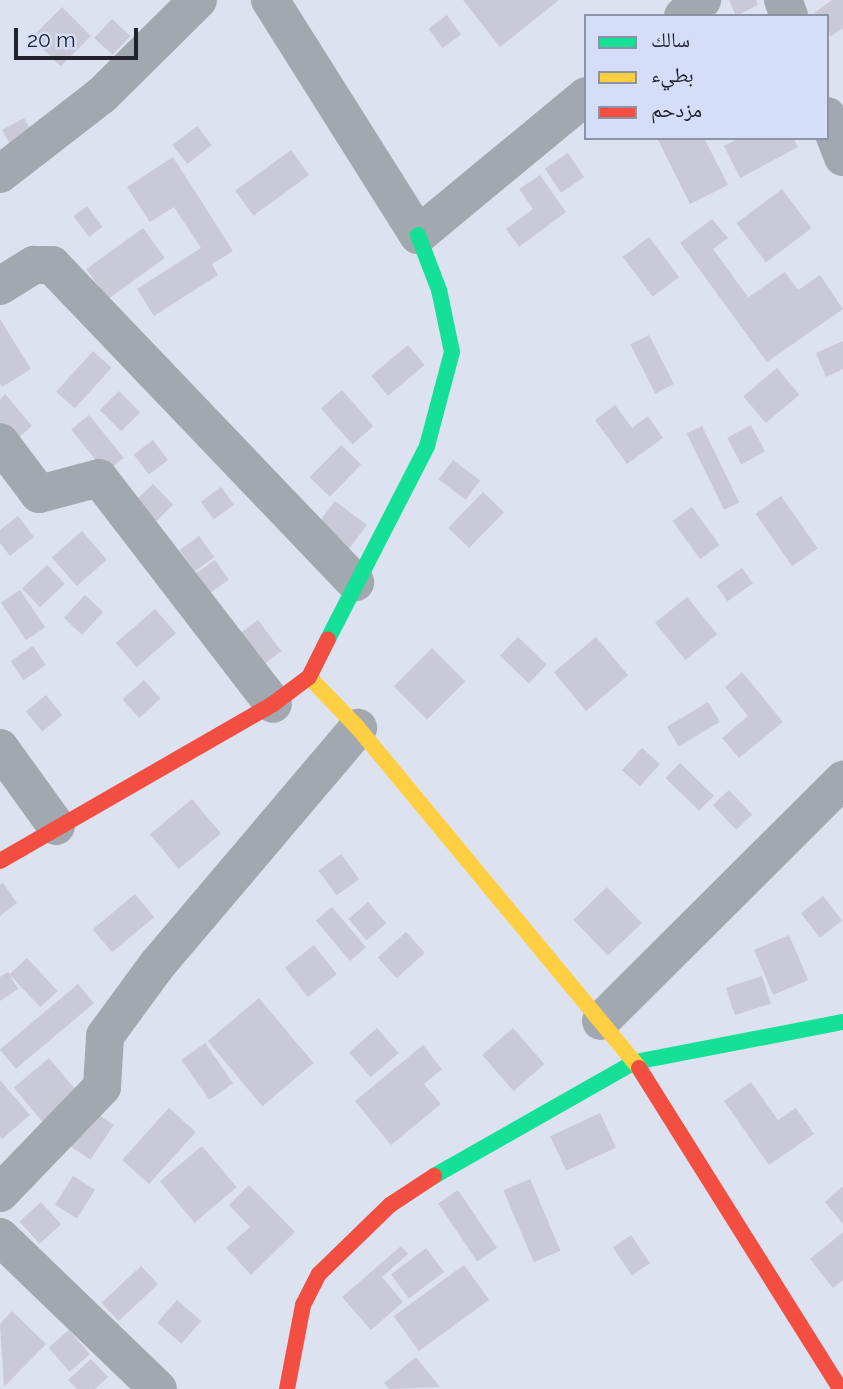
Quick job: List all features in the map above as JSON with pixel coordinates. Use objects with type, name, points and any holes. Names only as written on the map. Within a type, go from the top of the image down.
[{"type":"street","points":[[0,174],[102,95],[198,0]]},
{"type":"street","points":[[0,861],[56,826],[273,704],[309,677],[355,582],[428,446],[452,352],[439,290],[418,235],[270,0]]},
{"type":"street","points":[[685,14],[702,0]]},
{"type":"street","points":[[418,235],[584,98]]},
{"type":"street","points":[[829,121],[843,158]]},
{"type":"street","points":[[0,286],[34,265],[52,265],[355,582]]},
{"type":"street","points":[[0,442],[39,494],[48,495],[90,476],[99,478],[273,704]]},
{"type":"street","points":[[309,677],[358,728],[635,1062],[840,1389]]},
{"type":"street","points":[[0,1193],[102,1087],[105,1036],[157,965],[358,728]]},
{"type":"street","points":[[0,748],[56,826]]},
{"type":"street","points":[[601,1021],[843,780]]},
{"type":"street","points":[[286,1389],[303,1305],[319,1274],[354,1235],[490,1140],[635,1062],[843,1022]]},
{"type":"street","points":[[0,1237],[158,1389]]},
{"type":"building","points":[[463,0],[559,0],[500,47]]},
{"type":"building","points":[[729,0],[756,0],[758,5],[735,14]]},
{"type":"building","points":[[832,0],[843,0],[843,28],[830,37],[829,14],[814,13]]},
{"type":"building","points":[[62,7],[91,36],[61,66],[32,37]]},
{"type":"building","points":[[447,15],[461,34],[442,48],[428,29]]},
{"type":"building","points":[[112,19],[130,36],[113,55],[94,38]]},
{"type":"building","points":[[24,118],[37,141],[15,153],[2,130]]},
{"type":"building","points":[[197,126],[212,145],[187,164],[173,145]]},
{"type":"building","points":[[658,140],[705,140],[728,185],[690,204]]},
{"type":"building","points":[[735,140],[794,140],[798,147],[740,178],[724,146]]},
{"type":"building","points":[[291,150],[309,175],[253,216],[235,191]]},
{"type":"building","points":[[568,153],[584,177],[561,193],[545,169]]},
{"type":"building","points":[[173,157],[233,251],[212,264],[218,275],[154,316],[137,289],[201,248],[174,207],[150,222],[127,187]]},
{"type":"building","points":[[540,175],[566,212],[519,247],[506,229],[533,209],[519,189]]},
{"type":"building","points":[[782,189],[811,228],[766,262],[736,223]]},
{"type":"building","points":[[87,206],[103,227],[89,237],[73,216]]},
{"type":"building","points":[[712,219],[728,238],[713,249],[748,297],[740,303],[785,272],[798,290],[820,275],[843,309],[767,362],[680,243]]},
{"type":"building","points":[[143,228],[165,258],[108,299],[86,269]]},
{"type":"building","points":[[649,237],[679,277],[653,297],[623,257]]},
{"type":"building","points":[[0,319],[31,369],[2,387],[0,383]]},
{"type":"building","points":[[649,335],[674,384],[655,394],[630,345]]},
{"type":"building","points":[[843,341],[843,369],[826,377],[816,353]]},
{"type":"building","points":[[408,345],[425,365],[388,396],[371,376]]},
{"type":"building","points":[[93,351],[112,368],[75,409],[56,392]]},
{"type":"building","points":[[777,368],[799,395],[766,423],[743,396]]},
{"type":"building","points":[[342,390],[373,426],[352,445],[321,408]]},
{"type":"building","points":[[119,391],[140,412],[121,431],[100,410]]},
{"type":"building","points":[[5,394],[32,426],[10,445],[0,433],[0,399]]},
{"type":"building","points":[[615,405],[632,428],[648,416],[663,438],[627,464],[595,420]]},
{"type":"building","points":[[89,415],[124,458],[106,472],[71,429]]},
{"type":"building","points":[[751,425],[765,451],[741,464],[727,438]]},
{"type":"building","points":[[702,426],[739,502],[724,510],[687,433]]},
{"type":"building","points":[[153,440],[168,460],[149,474],[134,454]]},
{"type":"building","points":[[341,445],[361,464],[330,497],[310,477]]},
{"type":"building","points":[[453,460],[480,480],[466,500],[439,479]]},
{"type":"building","points":[[153,484],[173,505],[155,522],[135,501]]},
{"type":"building","points":[[221,487],[234,505],[214,519],[201,502]]},
{"type":"building","points":[[483,492],[504,512],[469,548],[448,528]]},
{"type":"building","points":[[781,496],[818,548],[792,566],[756,514]]},
{"type":"building","points":[[335,501],[367,525],[341,559],[309,535]]},
{"type":"building","points":[[692,507],[720,545],[700,559],[673,521]]},
{"type":"building","points":[[18,516],[34,537],[10,556],[0,543],[0,530]]},
{"type":"building","points":[[82,531],[107,560],[77,586],[52,557]]},
{"type":"building","points":[[199,536],[214,557],[195,571],[180,550]]},
{"type":"building","points":[[215,560],[229,580],[199,600],[186,581]]},
{"type":"building","points":[[47,565],[65,584],[40,607],[22,588]]},
{"type":"building","points":[[742,568],[753,584],[728,601],[717,586]]},
{"type":"building","points":[[20,590],[45,627],[26,640],[1,603]]},
{"type":"building","points":[[85,595],[103,612],[82,635],[64,618]]},
{"type":"building","points":[[687,597],[717,634],[685,660],[655,623]]},
{"type":"building","points":[[155,609],[176,633],[137,667],[116,643]]},
{"type":"building","points":[[258,620],[281,651],[259,668],[236,637]]},
{"type":"building","points":[[518,637],[547,665],[529,683],[500,656]]},
{"type":"building","points":[[596,637],[628,675],[586,711],[554,672]]},
{"type":"building","points":[[33,646],[46,665],[23,680],[11,661]]},
{"type":"building","points":[[432,648],[465,681],[427,719],[394,686]]},
{"type":"building","points":[[742,672],[783,722],[739,758],[722,738],[748,716],[725,687]]},
{"type":"building","points":[[144,680],[161,699],[139,718],[122,699]]},
{"type":"building","points":[[46,695],[62,715],[42,732],[26,711]]},
{"type":"building","points":[[708,702],[720,722],[679,746],[667,727]]},
{"type":"building","points":[[642,748],[660,764],[640,786],[622,770]]},
{"type":"building","points":[[680,763],[714,796],[699,811],[665,778]]},
{"type":"building","points":[[729,790],[752,815],[736,830],[713,805]]},
{"type":"building","points":[[192,799],[221,833],[179,869],[150,834]]},
{"type":"building","points":[[341,854],[359,879],[337,896],[318,870]]},
{"type":"building","points":[[3,883],[17,903],[0,916],[0,885]]},
{"type":"building","points":[[607,887],[642,923],[608,956],[573,920]]},
{"type":"building","points":[[135,894],[154,917],[112,952],[93,929]]},
{"type":"building","points":[[823,896],[842,920],[820,938],[801,913]]},
{"type":"building","points":[[368,902],[386,923],[367,940],[348,919]]},
{"type":"building","points":[[332,907],[366,948],[350,961],[316,920]]},
{"type":"building","points":[[406,932],[425,953],[396,978],[378,957]]},
{"type":"building","points":[[789,935],[808,980],[773,995],[754,950]]},
{"type":"building","points":[[314,945],[337,974],[308,997],[285,968]]},
{"type":"building","points":[[27,958],[58,991],[40,1007],[9,974]]},
{"type":"building","points":[[8,972],[18,989],[0,1001],[0,977]]},
{"type":"building","points":[[762,976],[771,1004],[735,1015],[726,988]]},
{"type":"building","points":[[78,984],[94,1003],[16,1069],[0,1049]]},
{"type":"building","points":[[259,998],[314,1063],[262,1106],[208,1041]]},
{"type":"building","points":[[377,1028],[399,1053],[371,1077],[349,1052]]},
{"type":"building","points":[[513,1028],[544,1064],[514,1091],[482,1055]]},
{"type":"building","points":[[205,1043],[233,1083],[209,1100],[181,1060]]},
{"type":"building","points":[[423,1045],[442,1069],[424,1084],[441,1104],[391,1145],[355,1101]]},
{"type":"building","points":[[49,1058],[78,1092],[43,1122],[14,1088]]},
{"type":"building","points":[[0,1080],[30,1115],[2,1139],[0,1136]]},
{"type":"building","points":[[751,1082],[778,1120],[796,1108],[814,1134],[769,1165],[724,1101]]},
{"type":"building","points":[[169,1108],[196,1132],[149,1184],[122,1160]]},
{"type":"building","points":[[93,1111],[114,1125],[90,1160],[70,1146]]},
{"type":"building","points":[[600,1113],[616,1147],[566,1171],[550,1136]]},
{"type":"building","points":[[202,1146],[237,1187],[195,1223],[160,1181]]},
{"type":"building","points":[[73,1176],[95,1190],[77,1219],[55,1205]]},
{"type":"building","points":[[530,1179],[560,1251],[534,1262],[503,1190]]},
{"type":"building","points":[[249,1185],[295,1232],[251,1275],[226,1248],[250,1227],[229,1205]]},
{"type":"building","points":[[843,1186],[843,1224],[825,1202]]},
{"type":"building","points":[[458,1190],[497,1248],[477,1261],[438,1203]]},
{"type":"building","points":[[41,1202],[61,1224],[40,1244],[19,1221]]},
{"type":"building","points":[[843,1232],[843,1280],[833,1288],[810,1259]]},
{"type":"building","points":[[631,1235],[650,1263],[632,1275],[613,1247]]},
{"type":"building","points":[[401,1246],[408,1254],[382,1277],[403,1302],[371,1330],[342,1297]]},
{"type":"building","points":[[426,1248],[444,1272],[409,1298],[391,1274]]},
{"type":"building","points":[[464,1265],[489,1300],[419,1351],[394,1316]]},
{"type":"building","points":[[141,1266],[158,1284],[119,1321],[102,1303]]},
{"type":"building","points":[[177,1300],[201,1321],[181,1344],[157,1323]]},
{"type":"building","points":[[12,1311],[46,1344],[4,1387],[0,1324]]},
{"type":"building","points":[[69,1330],[90,1354],[70,1372],[49,1348]]},
{"type":"building","points":[[416,1357],[440,1387],[389,1389],[384,1383]]},
{"type":"building","points":[[91,1359],[108,1377],[95,1389],[77,1389],[68,1380]]},
{"type":"traffic: fast","points":[[328,639],[427,446],[452,352],[439,290],[418,235]]},
{"type":"traffic: fast","points":[[434,1176],[635,1062],[843,1022]]},
{"type":"traffic: slow","points":[[309,677],[358,728],[639,1068]]},
{"type":"traffic: jam","points":[[0,861],[273,704],[309,677],[328,639]]},
{"type":"traffic: jam","points":[[639,1068],[840,1389]]},
{"type":"traffic: jam","points":[[287,1389],[303,1305],[319,1274],[390,1205],[434,1176]]}]
